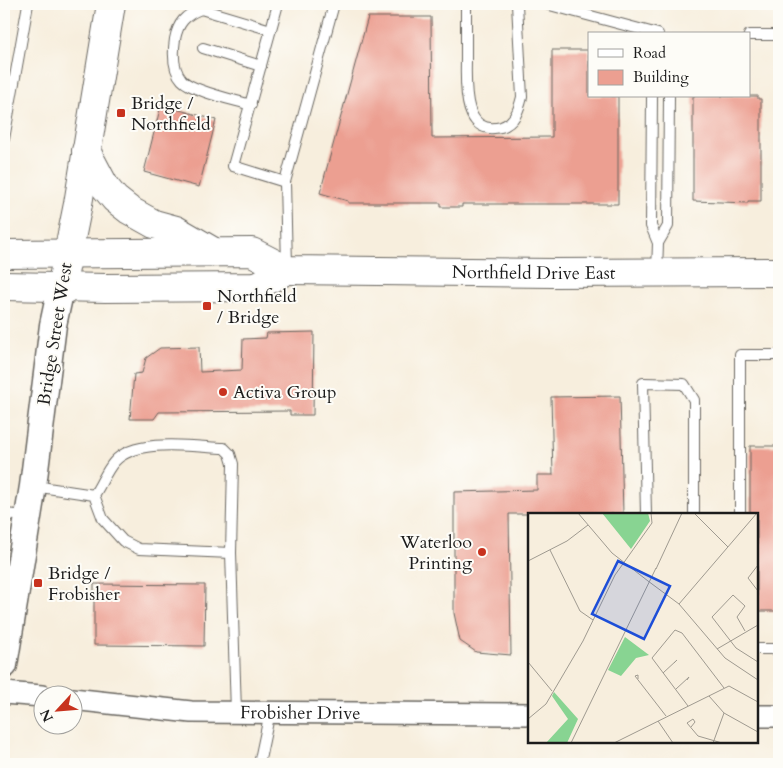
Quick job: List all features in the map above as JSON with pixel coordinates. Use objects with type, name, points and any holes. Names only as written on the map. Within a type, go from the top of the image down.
[{"type":"main road","name":"Bridge Street West","points":[[61,288],[78,204],[111,4]]},
{"type":"main road","points":[[86,151],[105,187],[115,200],[154,224],[176,230],[214,252]]},
{"type":"main road","name":"Northfield Drive East","points":[[4,254],[252,252],[287,270],[779,272]]},
{"type":"main road","name":"Northfield Drive East","points":[[4,286],[61,288],[255,287],[287,270]]},
{"type":"street","name":"Bridge Street West","points":[[4,665],[16,515],[33,486],[53,325],[61,288]]},
{"type":"street","points":[[4,692],[32,695]]},
{"type":"street","name":"Frobisher Drive","points":[[82,700],[191,712],[528,714]]},
{"type":"street","points":[[758,716],[779,716]]},
{"type":"lane","points":[[4,139],[28,4]]},
{"type":"lane","points":[[278,4],[233,166],[285,182]]},
{"type":"lane","points":[[287,270],[285,182],[334,4]]},
{"type":"lane","points":[[466,4],[466,99],[472,116],[479,124],[495,127],[501,127],[512,122],[522,97],[517,4]]},
{"type":"lane","points":[[546,4],[651,32]]},
{"type":"lane","points":[[251,105],[190,86],[181,79],[174,64],[173,49],[176,32],[181,20],[191,13],[201,10],[271,30]]},
{"type":"lane","points":[[750,35],[779,35]]},
{"type":"lane","points":[[203,48],[261,66]]},
{"type":"lane","points":[[652,98],[651,226],[658,243],[657,273]]},
{"type":"lane","points":[[658,243],[668,226],[668,98]]},
{"type":"lane","points":[[740,513],[740,355],[779,355]]},
{"type":"lane","points":[[646,513],[643,384],[684,384],[694,400],[694,513]]},
{"type":"lane","points":[[94,495],[115,461],[132,449],[169,445],[224,448],[230,454],[233,464],[231,553],[236,712]]},
{"type":"lane","points":[[33,486],[94,495]]},
{"type":"lane","points":[[94,495],[103,519],[123,541],[139,549],[231,553]]},
{"type":"lane","points":[[758,649],[779,649]]},
{"type":"lane","points":[[259,764],[270,712]]},
{"type":"building","points":[[368,17],[431,17],[432,138],[552,137],[552,50],[588,50],[588,98],[618,98],[618,204],[462,204],[462,207],[441,207],[441,203],[348,203],[348,201],[320,193]]},
{"type":"building","points":[[750,96],[758,96],[758,99],[761,99],[761,201],[748,201],[748,203],[693,201],[693,98],[750,98]]},
{"type":"building","points":[[161,105],[216,120],[199,187],[144,172]]},
{"type":"building","name":"Activa Group","points":[[314,332],[313,415],[290,415],[290,411],[159,412],[154,419],[130,419],[134,374],[142,373],[146,358],[160,348],[199,347],[200,372],[242,370],[243,339],[266,338],[267,333]]},
{"type":"building","points":[[620,396],[623,513],[509,514],[511,655],[476,652],[460,641],[454,613],[454,492],[537,490],[537,475],[553,475],[551,397]]},
{"type":"building","points":[[750,446],[779,446],[779,611],[758,611],[758,513],[750,513]]},
{"type":"building","points":[[94,584],[205,585],[204,646],[94,645]]},
{"type":"place","name":"Bridge / Northfield","points":[[121,113]]},
{"type":"place","name":"Northfield / Bridge","points":[[207,306]]},
{"type":"place","name":"Activa Group","points":[[223,392]]},
{"type":"place","name":"Waterloo Printing","points":[[482,552]]},
{"type":"place","name":"Bridge / Frobisher","points":[[38,583]]}]
